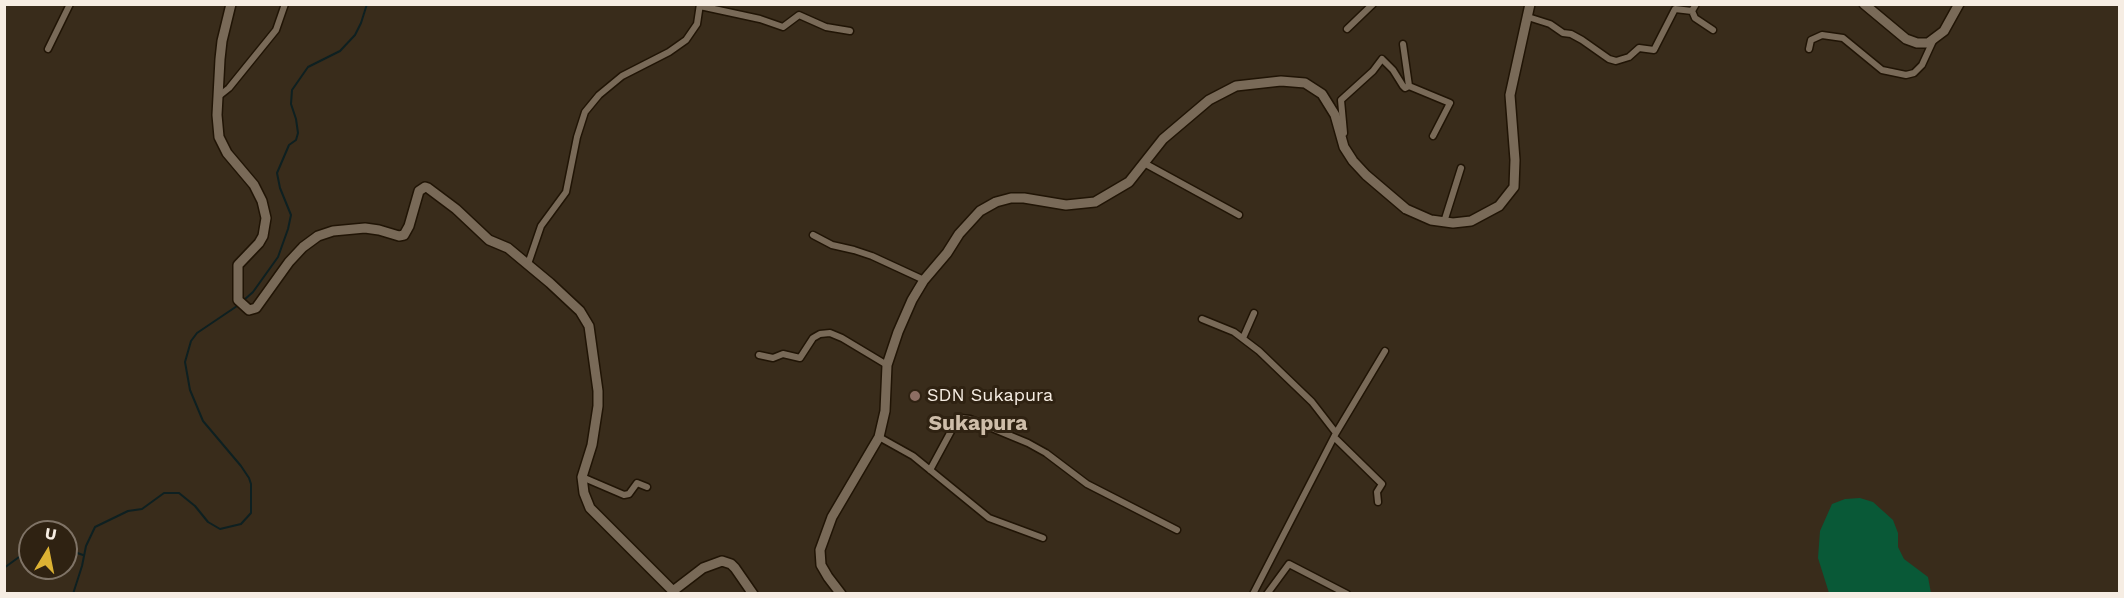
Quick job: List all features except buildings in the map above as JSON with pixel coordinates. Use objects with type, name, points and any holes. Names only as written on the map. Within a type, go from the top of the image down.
[{"type":"main road","points":[[231,4],[222,41],[218,128],[222,145],[254,185],[262,201],[266,218],[263,236],[259,243],[237,265],[238,300],[249,310],[258,306],[290,262],[303,247],[318,236],[333,231],[365,228],[399,236],[404,235],[409,226],[419,191],[424,187],[428,188],[456,209],[489,240],[508,248],[528,264],[580,311],[589,326],[598,391],[592,445],[582,477],[584,493],[590,508],[672,592],[703,568],[722,561],[735,568],[753,594]]},
{"type":"main road","points":[[841,594],[821,565],[820,550],[832,517],[879,436],[885,411],[887,365],[906,313],[924,280],[947,253],[959,234],[987,206],[1011,198],[1066,205],[1095,202],[1129,182],[1163,139],[1196,110],[1219,94],[1236,86],[1254,83],[1292,82],[1305,83],[1315,88],[1328,100],[1348,153],[1357,166],[1393,199],[1421,216],[1443,222],[1471,221],[1485,215],[1505,201],[1514,187],[1515,160],[1510,95],[1530,4]]},
{"type":"main road","points":[[1864,4],[1910,41],[1928,43],[1934,41],[1944,31],[1959,4]]},
{"type":"street","points":[[48,49],[70,4]]},
{"type":"street","points":[[219,96],[229,88],[276,30],[285,4]]},
{"type":"street","points":[[1347,29],[1373,4]]},
{"type":"street","points":[[1692,11],[1696,4]]},
{"type":"street","points":[[528,264],[541,226],[566,192],[577,137],[585,112],[604,90],[622,76],[669,52],[686,40],[697,24],[700,5],[760,19],[783,27],[799,15],[823,26],[850,31]]},
{"type":"street","points":[[1528,17],[1550,24],[1563,33],[1571,34],[1609,59],[1616,61],[1629,57],[1639,48],[1654,50],[1675,9],[1692,11]]},
{"type":"street","points":[[1692,11],[1695,18],[1713,30]]},
{"type":"street","points":[[1809,49],[1811,40],[1822,35],[1843,38],[1882,70],[1906,75],[1914,73],[1922,64],[1934,41]]},
{"type":"street","points":[[1404,44],[1409,86]]},
{"type":"street","points":[[1342,140],[1344,134],[1341,100],[1382,59],[1405,88],[1409,86],[1450,103],[1433,136]]},
{"type":"street","points":[[1144,163],[1239,215]]},
{"type":"street","points":[[1443,222],[1461,168]]},
{"type":"street","points":[[813,235],[832,245],[872,256],[924,280]]},
{"type":"street","points":[[1243,338],[1254,313]]},
{"type":"street","points":[[1202,319],[1243,338],[1312,402],[1335,435],[1382,484],[1377,492],[1378,502]]},
{"type":"street","points":[[759,355],[773,358],[783,354],[800,358],[813,338],[820,334],[830,333],[887,365]]},
{"type":"street","points":[[1253,594],[1335,435],[1385,351]]},
{"type":"street","points":[[930,470],[956,423],[960,418],[970,419],[1028,443],[1046,453],[1087,484],[1177,530]]},
{"type":"street","points":[[879,436],[913,456],[989,518],[1043,538]]},
{"type":"street","points":[[582,477],[624,495],[629,494],[638,483],[646,487]]},
{"type":"street","points":[[1267,594],[1289,564],[1347,594]]},
{"type":"green space","points":[[1860,498],[1873,502],[1893,520],[1898,533],[1898,547],[1904,559],[1928,577],[1931,593],[1829,593],[1818,558],[1820,531],[1832,504],[1845,499]]},
{"type":"waterway","points":[[244,300],[253,292],[278,257],[288,229],[291,215],[280,188],[277,173],[289,145],[296,140],[298,133],[291,104],[292,90],[308,67],[340,51],[355,35],[367,4]]},
{"type":"waterway","points":[[73,594],[86,546],[95,527],[128,511],[142,509],[164,493],[179,493],[195,506],[208,522],[220,529],[241,524],[251,513],[249,478],[203,421],[190,390],[185,362],[191,341],[197,333],[240,304]]},
{"type":"waterway","points":[[78,553],[83,555]]},
{"type":"waterway","points":[[4,568],[18,558]]},
{"type":"place","name":"SDN Sukapura","points":[[915,396]]},
{"type":"district","name":"Sukapura","points":[[978,424]]}]
